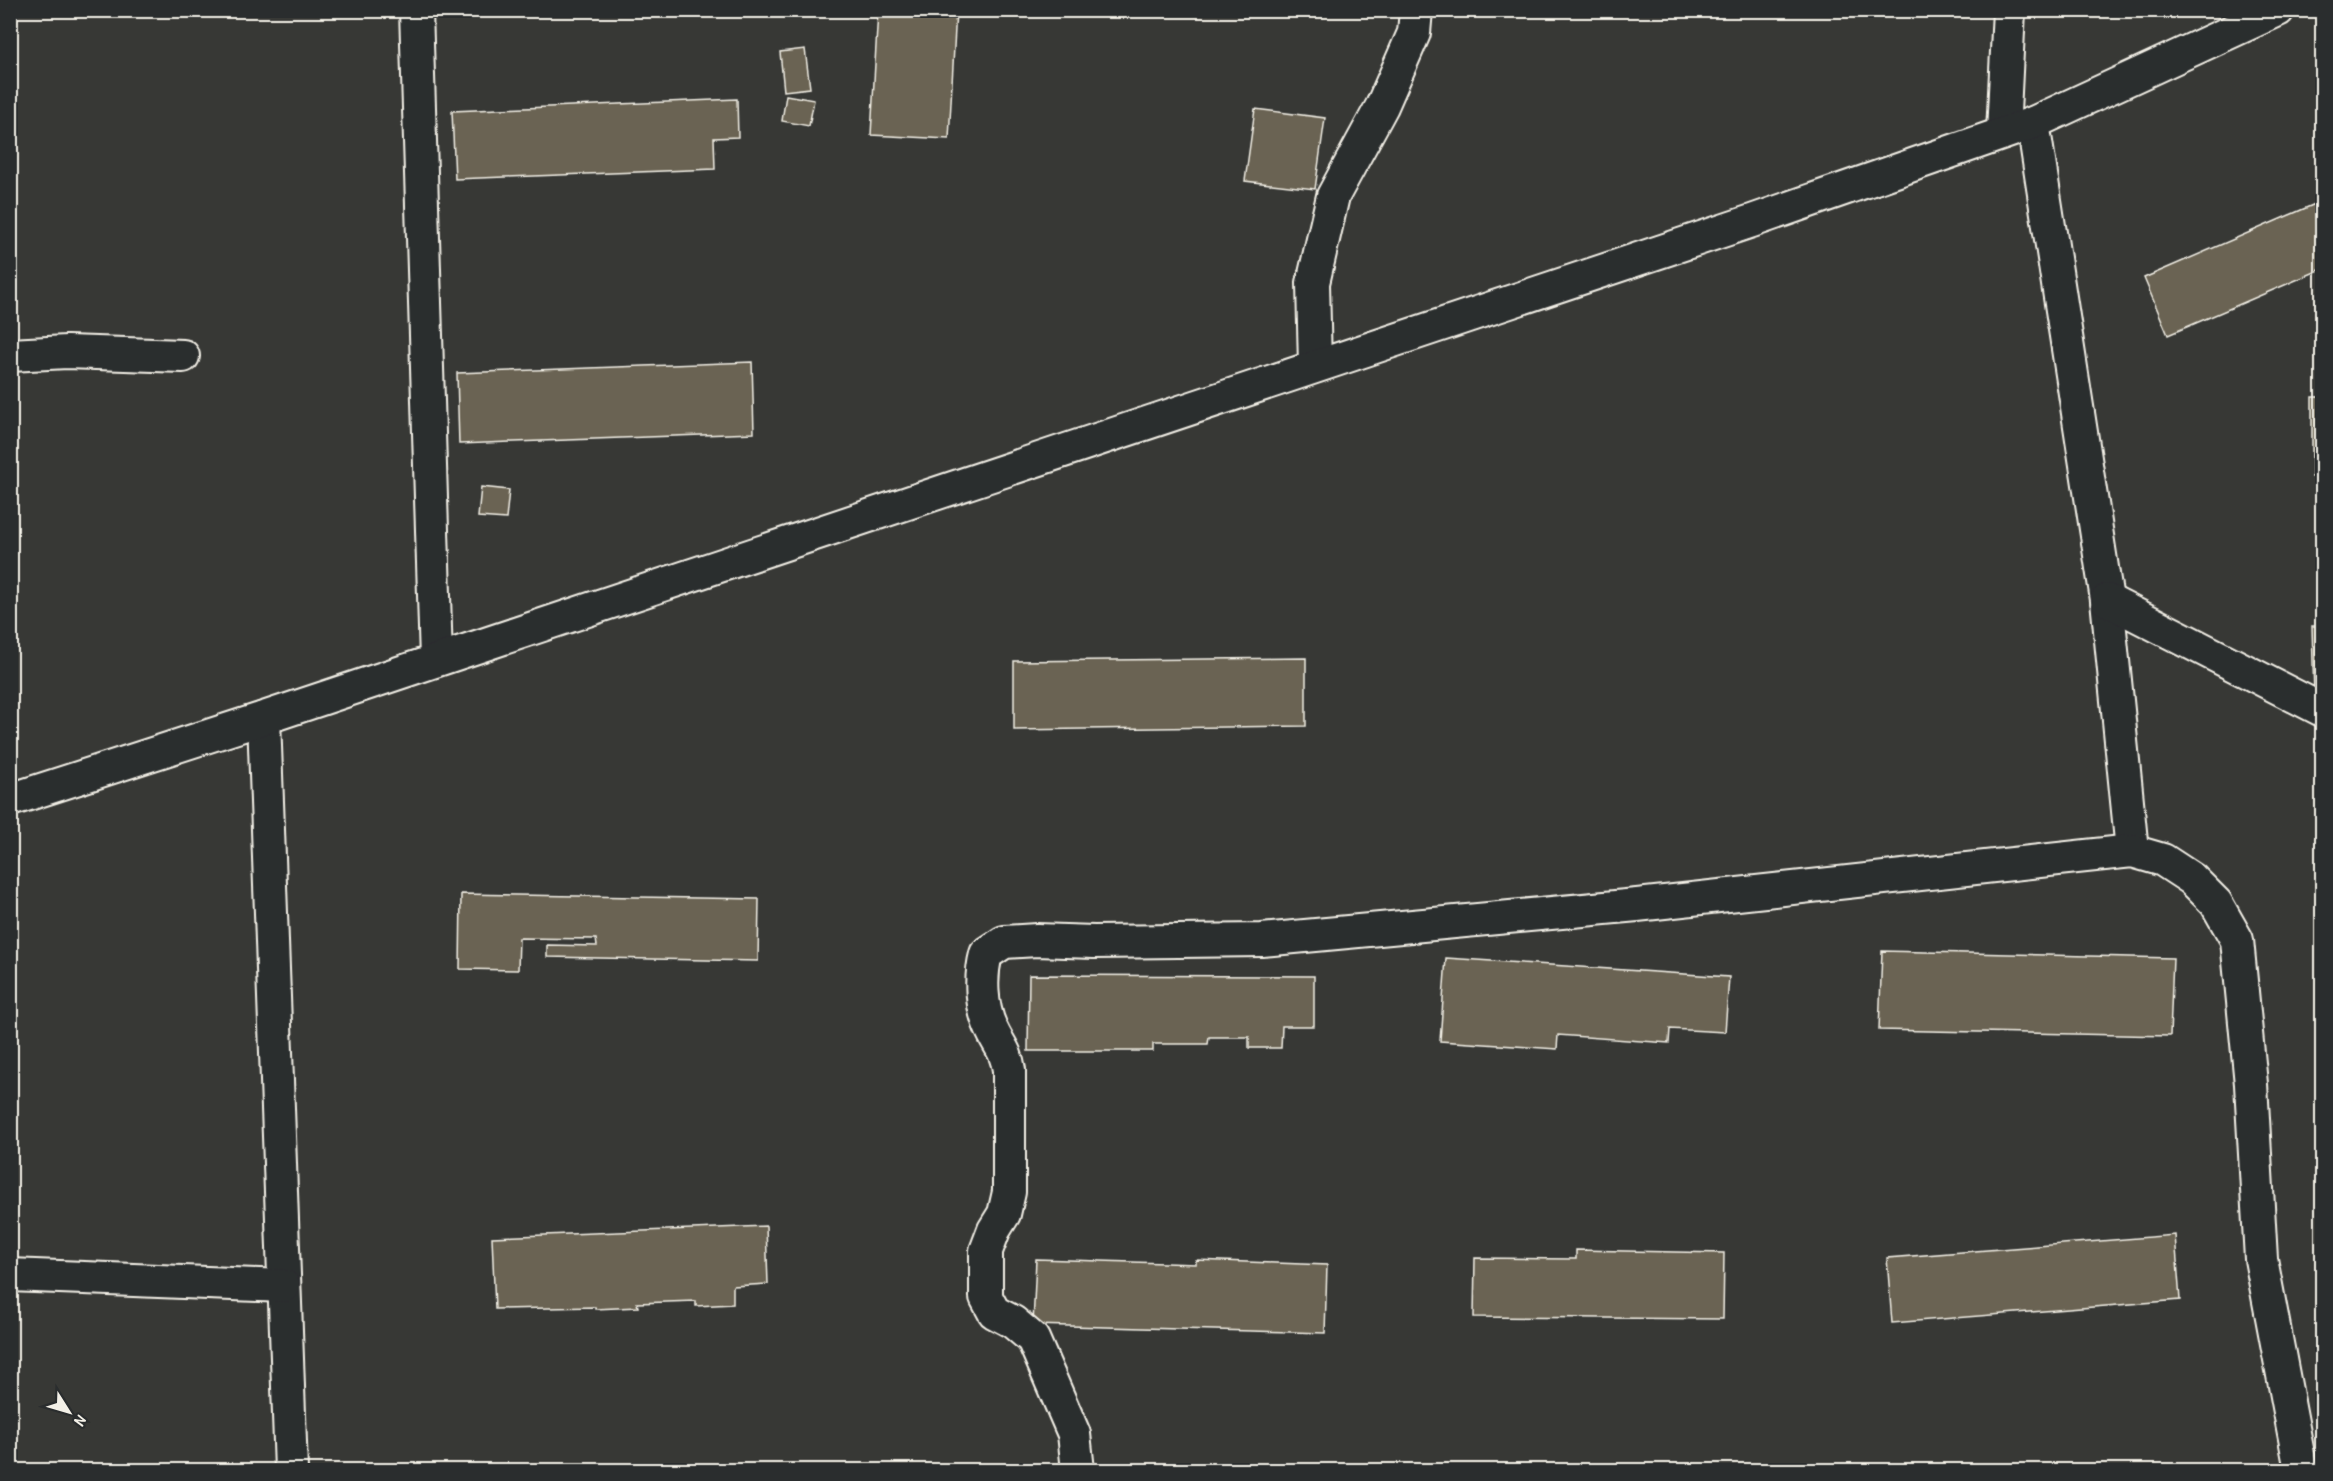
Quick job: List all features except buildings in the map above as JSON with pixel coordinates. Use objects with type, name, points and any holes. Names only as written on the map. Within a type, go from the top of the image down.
[{"type":"street","points":[[416,10],[436,660]]},
{"type":"street","points":[[1315,366],[1313,283],[1333,196],[1386,96],[1414,33],[1416,10]]},
{"type":"street","points":[[2003,133],[2008,10]]},
{"type":"street","points":[[10,800],[264,718],[1752,221],[2033,123],[2278,10]]},
{"type":"street","points":[[2033,123],[2106,600],[2132,851]]},
{"type":"street","points":[[10,354],[67,352],[183,356]]},
{"type":"street","points":[[2106,600],[2322,710]]},
{"type":"street","points":[[264,718],[291,1470]]},
{"type":"street","points":[[1077,1470],[1074,1434],[1033,1339],[1013,1322],[994,1312],[986,1297],[986,1251],[994,1230],[1004,1214],[1009,1192],[1009,1071],[1007,1054],[985,1014],[982,970],[986,954],[1004,942],[1262,940],[1637,905],[2132,851],[2163,860],[2192,879],[2216,903],[2237,940],[2251,1084],[2261,1259],[2301,1470]]},
{"type":"street","points":[[10,1275],[284,1286]]}]
